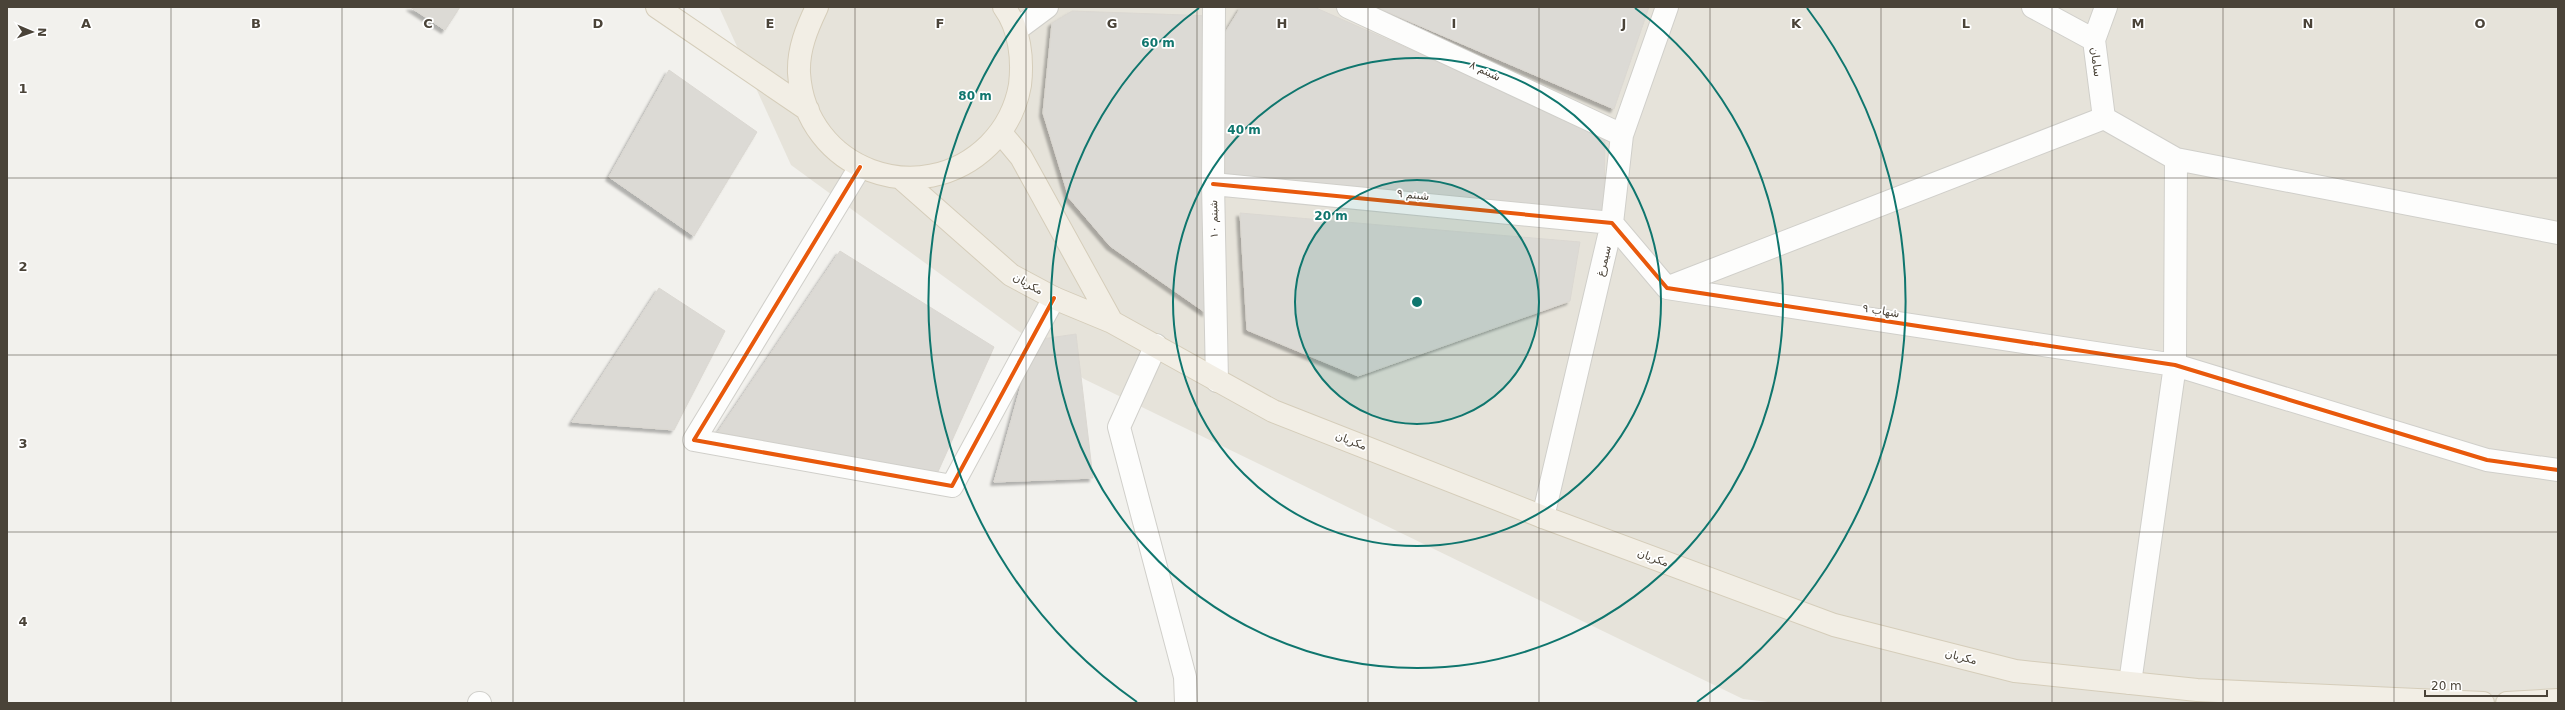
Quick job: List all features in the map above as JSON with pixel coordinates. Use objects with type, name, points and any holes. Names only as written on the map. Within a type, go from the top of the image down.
[{"type":"main road","points":[[656,7],[808,110]]},
{"type":"main road","points":[[817,7],[803,35],[799,73],[808,110],[820,133],[838,152],[860,167],[880,175],[902,179],[940,175],[968,162],[974,159],[1001,133],[1017,100],[1022,65],[1009,14]]},
{"type":"main road","points":[[1001,133],[1021,156],[1112,322]]},
{"type":"main road","name":"مکریان","points":[[902,179],[1011,275],[1054,298],[1112,322],[1273,411],[1543,517],[1834,624],[2015,671],[2197,690],[2483,703]]},
{"type":"main road","points":[[2507,703],[2558,700]]},
{"type":"street","points":[[1009,14],[1047,7]]},
{"type":"street","name":"شبنم ۸","points":[[1348,7],[1622,135]]},
{"type":"street","name":"سیمرغ","points":[[1543,517],[1612,223],[1622,135],[1667,7]]},
{"type":"street","points":[[2033,7],[2094,40]]},
{"type":"street","name":"سامان","points":[[2104,118],[2094,40],[2106,7]]},
{"type":"street","name":"شبنم ۱۰","points":[[1210,8],[1217,381]]},
{"type":"street","points":[[1612,223],[1667,288],[2104,118],[2176,159],[2558,233]]},
{"type":"street","points":[[2130,683],[2175,365],[2176,159]]},
{"type":"street","points":[[860,167],[694,440],[952,486],[1054,298]]},
{"type":"street","name":"شبنم ۹","points":[[1213,184],[1612,223]]},
{"type":"street","name":"شهاب ۹","points":[[1667,288],[2175,365],[2487,460],[2558,470]]},
{"type":"street","points":[[1156,345],[1119,427],[1185,677],[1186,703]]},
{"type":"shaded area","points":[[719,7],[2558,7],[2558,703],[1776,703],[1743,699],[1084,379],[791,165]]},
{"type":"building","points":[[410,7],[460,7],[445,30]]},
{"type":"building","points":[[1241,7],[1314,7],[1605,136],[1604,213],[1225,176],[1225,33]]},
{"type":"building","points":[[1376,7],[1649,7],[1614,109]]},
{"type":"building","points":[[1072,11],[1215,16],[1206,313],[1110,246],[1069,198],[1043,113],[1052,23]]},
{"type":"building","points":[[669,70],[757,132],[694,236],[609,177]]},
{"type":"building","points":[[1240,213],[1580,242],[1570,301],[1358,376],[1247,330]]},
{"type":"building","points":[[840,251],[994,347],[936,476],[718,432]]},
{"type":"building","points":[[659,288],[725,331],[674,430],[572,422]]},
{"type":"building","points":[[1076,334],[1093,478],[994,482],[1022,382],[1021,342]]},
{"type":"cycle path","points":[[860,167],[694,440],[952,486],[1054,298]]},
{"type":"cycle path","points":[[1213,184],[1612,223],[1667,288],[2175,365],[2487,460],[2558,470]]}]
